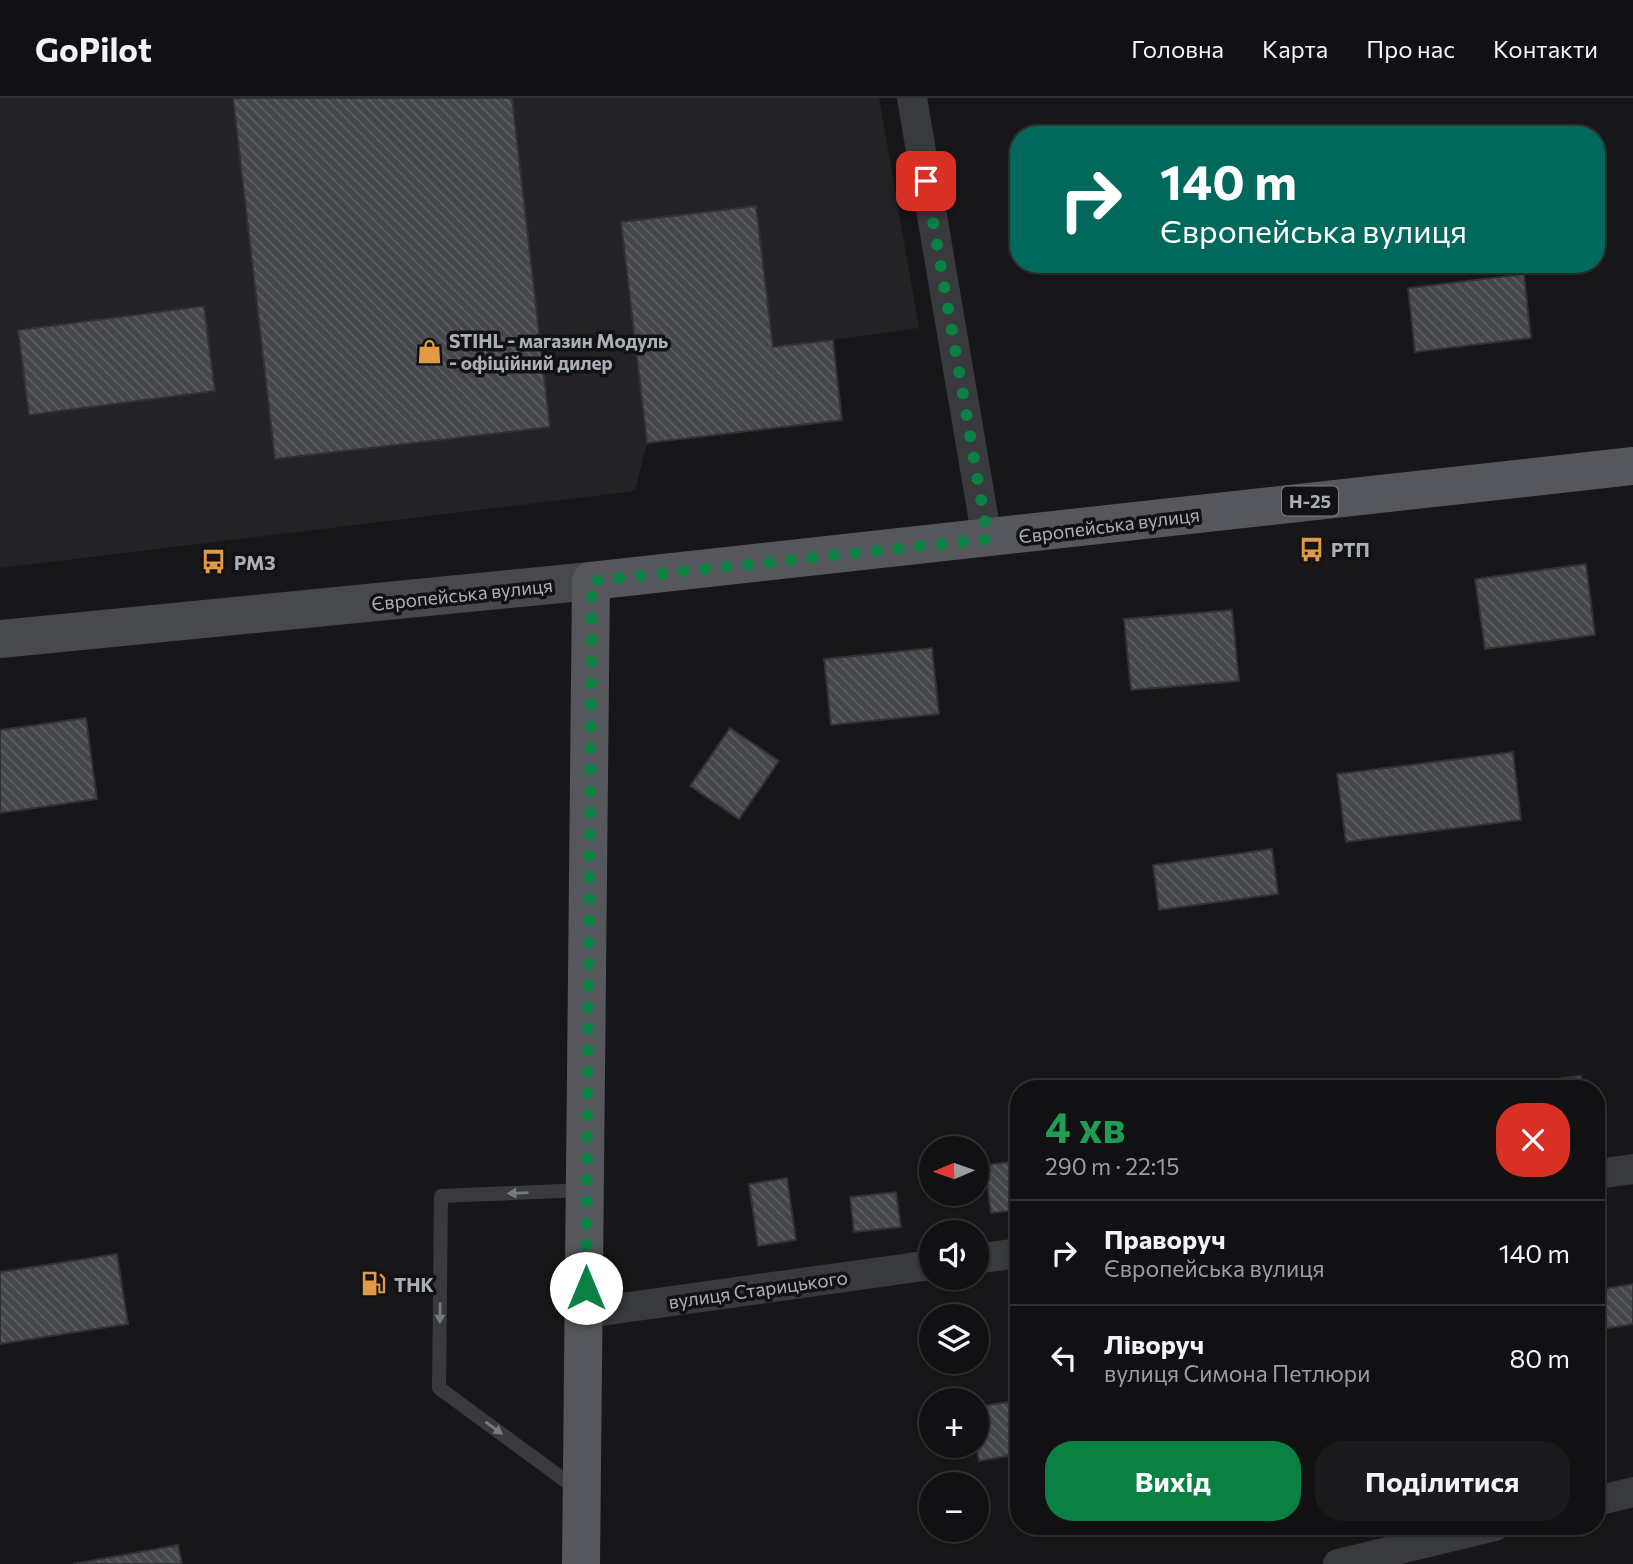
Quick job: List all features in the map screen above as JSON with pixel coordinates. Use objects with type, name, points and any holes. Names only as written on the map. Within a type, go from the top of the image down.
[{"type":"main road","name":"Європейська вулиця","points":[[0,639],[592,581],[1633,467]]},
{"type":"main road","points":[[581,1564],[586,1313],[592,581]]},
{"type":"street","points":[[912,98],[988,539]]},
{"type":"street","points":[[1605,1173],[1633,1169]]},
{"type":"street","points":[[989,1257],[1010,1255]]},
{"type":"street","name":"вулиця Старицького","points":[[586,1313],[919,1267]]},
{"type":"street","points":[[1605,1500],[1633,1492]]},
{"type":"street","points":[[1338,1564],[1458,1535]]},
{"type":"lane","points":[[582,1493],[439,1388],[441,1196],[586,1190]]},
{"type":"shaded area","points":[[0,98],[879,98],[919,328],[833,340],[842,420],[647,443],[635,491],[0,568]]},
{"type":"building","points":[[233,98],[512,98],[550,427],[275,459]]},
{"type":"building","points":[[756,206],[773,347],[833,340],[842,420],[647,443],[621,222]]},
{"type":"building","points":[[1524,274],[1531,338],[1415,352],[1408,288]]},
{"type":"building","points":[[204,306],[215,391],[29,415],[18,330]]},
{"type":"building","points":[[1586,564],[1595,635],[1485,649],[1475,579]]},
{"type":"building","points":[[1232,610],[1239,681],[1131,690],[1124,619]]},
{"type":"building","points":[[932,648],[939,714],[831,725],[824,659]]},
{"type":"building","points":[[86,718],[97,799],[0,813],[0,730]]},
{"type":"building","points":[[730,728],[779,761],[739,819],[690,786]]},
{"type":"building","points":[[1513,752],[1521,820],[1346,842],[1337,774]]},
{"type":"building","points":[[1272,849],[1278,894],[1159,910],[1153,865]]},
{"type":"building","points":[[1581,1076],[1581,1080],[1550,1080]]},
{"type":"building","points":[[1010,1162],[1010,1211],[991,1213],[989,1165]]},
{"type":"building","points":[[787,1178],[796,1240],[758,1246],[749,1184]]},
{"type":"building","points":[[896,1192],[901,1227],[854,1232],[850,1197]]},
{"type":"building","points":[[117,1254],[128,1324],[0,1344],[0,1272]]},
{"type":"building","points":[[1633,1284],[1633,1324],[1605,1329],[1605,1289]]},
{"type":"building","points":[[1010,1402],[1010,1455],[979,1461],[978,1458],[989,1458],[989,1405]]},
{"type":"building","points":[[178,1545],[182,1564],[73,1564]]},
{"type":"place","name":"STIHL - магазин Модуль - офіційний дилер","points":[[429,351]]},
{"type":"place","name":"РТП","points":[[1311,549]]},
{"type":"place","name":"РМЗ","points":[[214,562]]},
{"type":"place","name":"ТНК","points":[[374,1284]]},
{"type":"route","points":[[586,1288],[592,581],[988,539],[926,181]]}]
